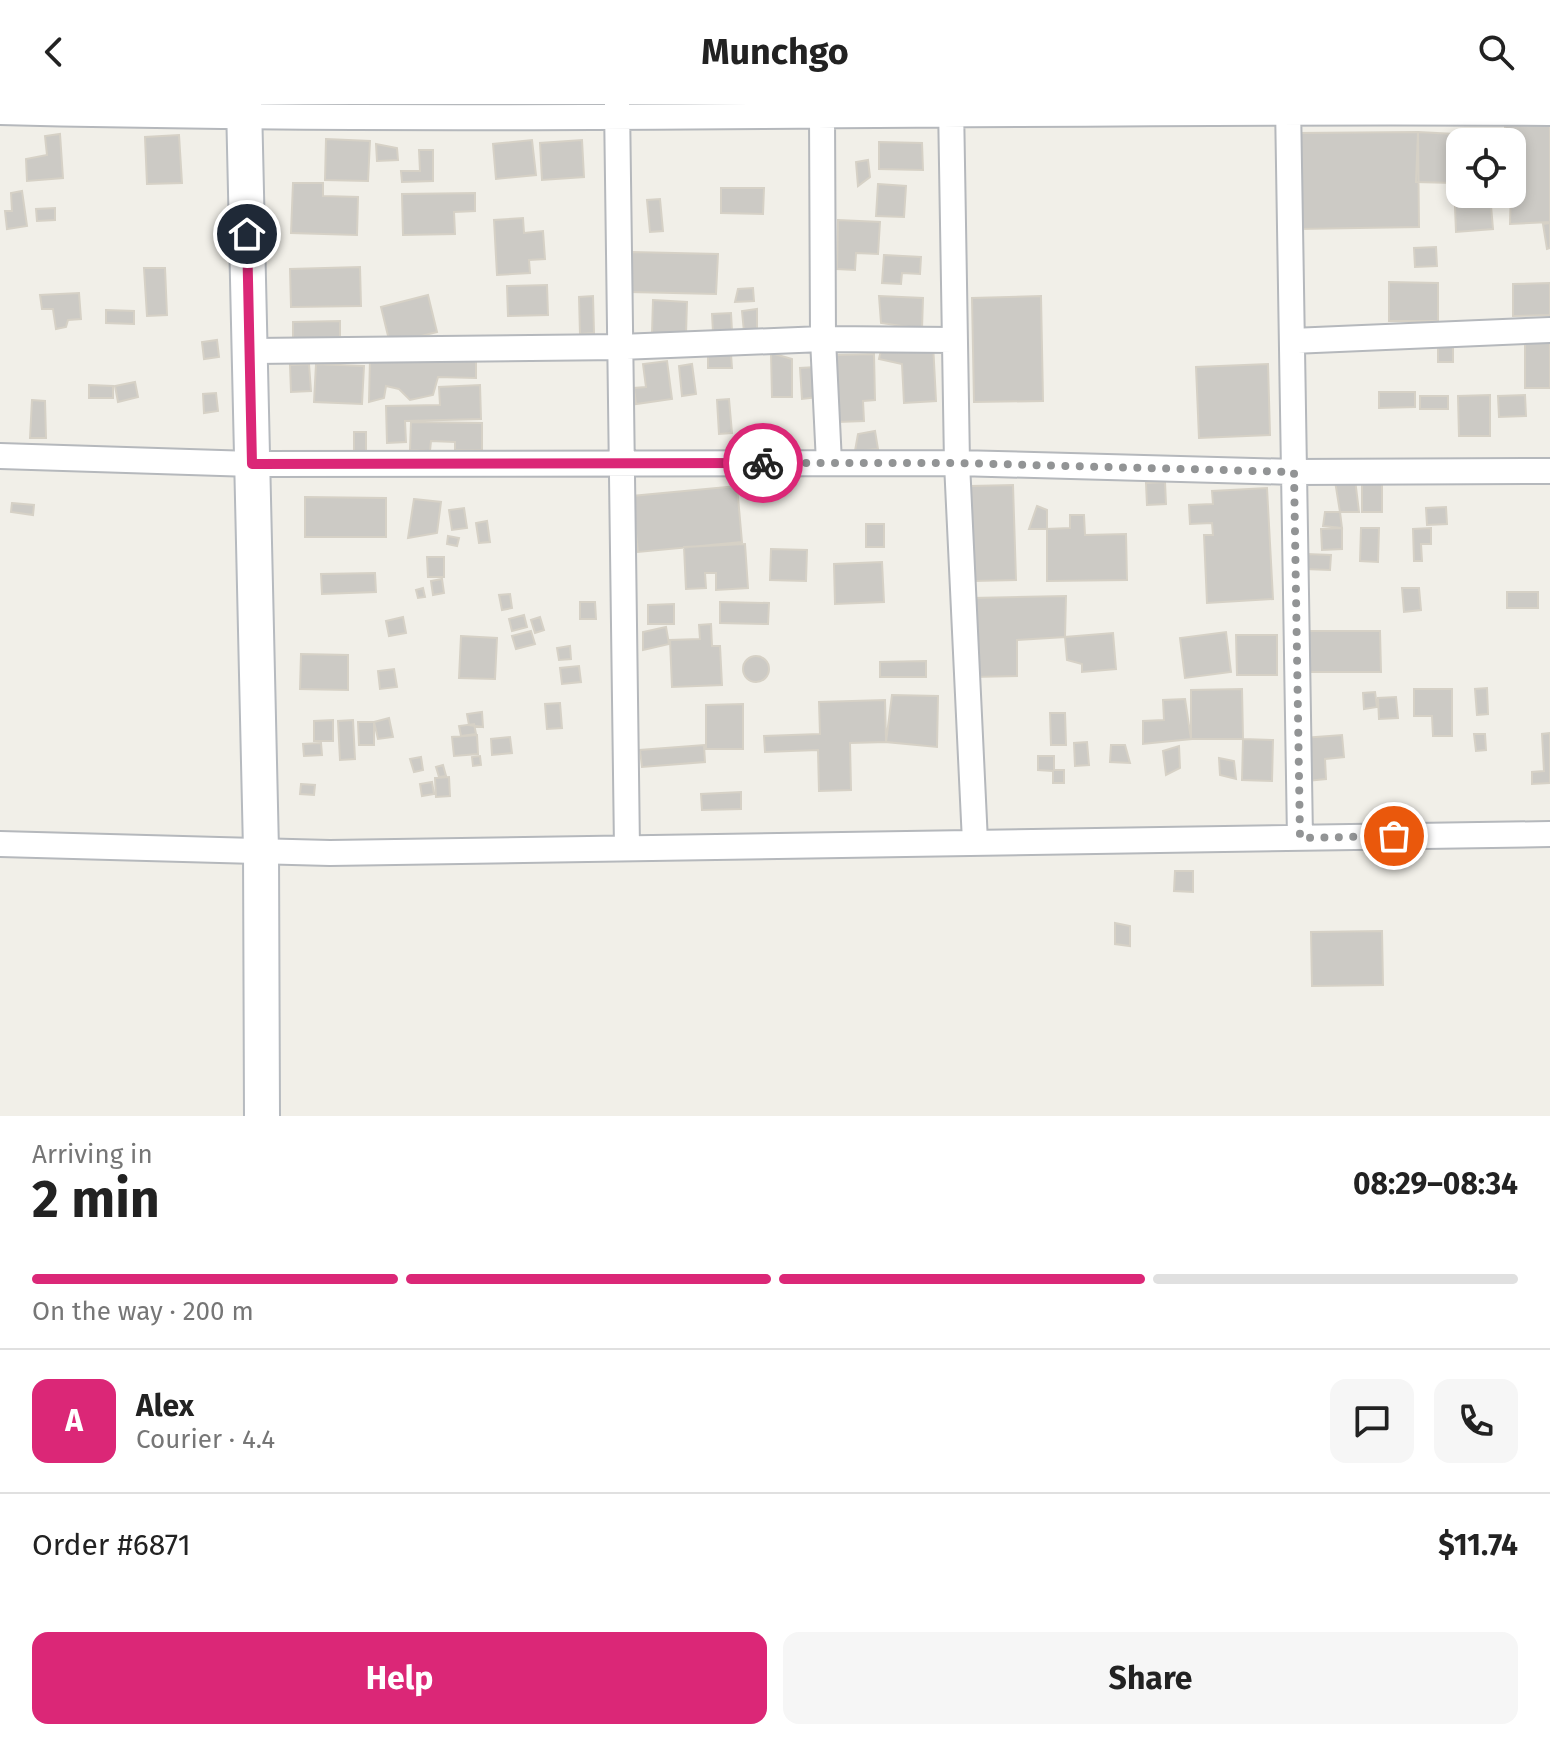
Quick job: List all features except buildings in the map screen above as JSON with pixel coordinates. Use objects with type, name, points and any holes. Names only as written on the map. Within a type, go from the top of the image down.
[{"type":"street","points":[[951,108],[957,463],[975,842]]},
{"type":"street","points":[[0,112],[617,109],[822,113],[951,108],[1288,108],[1550,113]]},
{"type":"street","points":[[1288,108],[1300,838]]},
{"type":"street","points":[[617,109],[627,848]]},
{"type":"street","points":[[244,111],[261,850],[262,1116]]},
{"type":"street","points":[[822,113],[823,339],[829,463]]},
{"type":"street","points":[[1292,341],[1550,330]]},
{"type":"street","points":[[249,351],[620,347],[823,339],[954,340]]},
{"type":"street","points":[[0,456],[252,464],[957,463],[1294,472],[1550,471]]},
{"type":"street","points":[[0,844],[261,850],[627,848],[1550,834]]},
{"type":"way so far","points":[[763,463],[957,463],[1294,472],[1300,838],[1394,836]]},
{"type":"route","points":[[247,234],[252,464],[763,463]]}]
